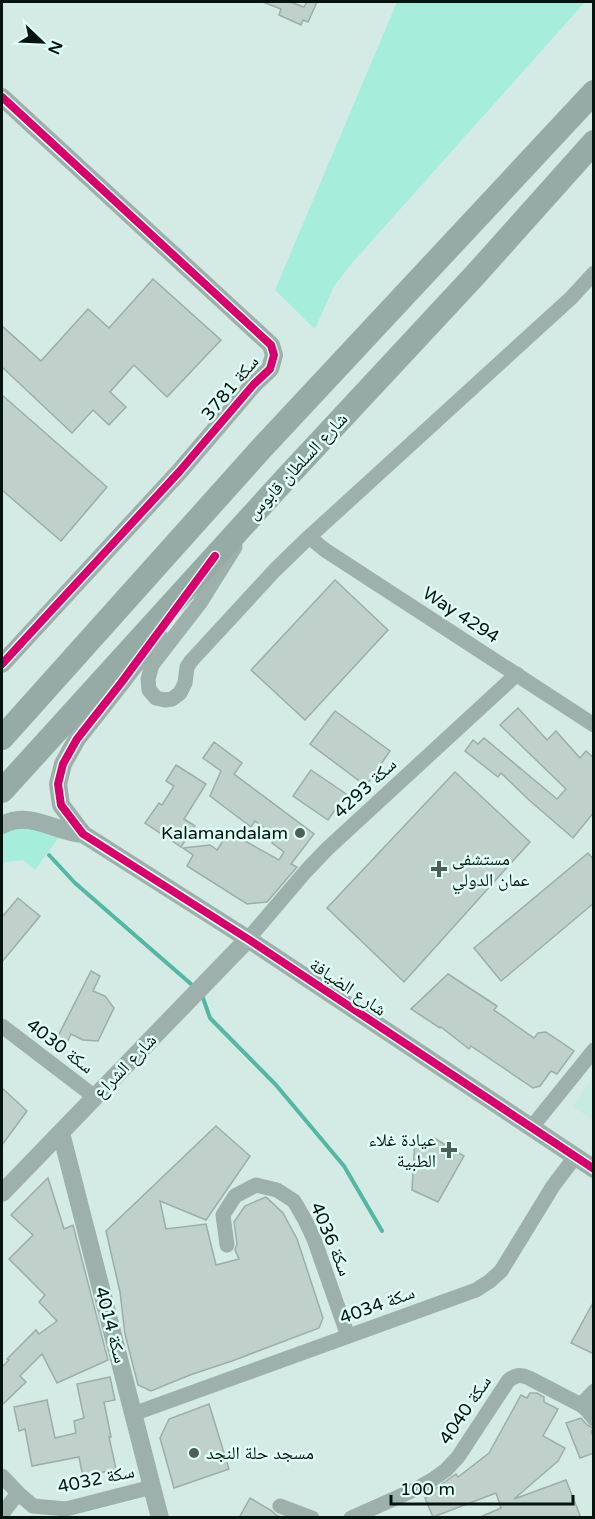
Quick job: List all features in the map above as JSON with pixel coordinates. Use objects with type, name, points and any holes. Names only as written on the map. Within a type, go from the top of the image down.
[{"type":"highway","name":"شارع السلطان قابوس","points":[[2,738],[260,450],[594,92]]},
{"type":"highway","name":"شارع السلطان قابوس","points":[[2,791],[594,142]]},
{"type":"highway","points":[[2,733],[29,706]]},
{"type":"street","name":"سكة 3781","points":[[2,98],[255,331],[266,356],[254,384],[179,472],[2,664]]},
{"type":"street","points":[[266,499],[200,603],[153,665],[148,679],[149,690],[156,698],[172,699],[180,693],[185,683],[187,667],[191,661],[275,570],[571,298],[594,273]]},
{"type":"street","name":"Way 4294","points":[[309,537],[325,550],[594,725]]},
{"type":"street","points":[[83,834],[61,806],[58,784],[63,764],[77,739],[215,556]]},
{"type":"street","name":"سكة 4293","points":[[248,939],[327,849],[517,674]]},
{"type":"street","points":[[2,825],[12,820],[38,821],[70,833],[83,834]]},
{"type":"street","name":"شارع الضيافة","points":[[83,834],[248,939],[594,1169]]},
{"type":"street","name":"شارع الشراع","points":[[2,1193],[248,939]]},
{"type":"street","name":"سكة 4030","points":[[2,1026],[95,1097]]},
{"type":"street","points":[[531,1128],[594,1050]]},
{"type":"street","name":"سكة 4014","points":[[61,1133],[160,1518]]},
{"type":"street","name":"سكة 4034","points":[[133,1414],[476,1290],[501,1271],[553,1186],[575,1157]]},
{"type":"street","name":"سكة 4036","points":[[226,1245],[223,1215],[235,1196],[256,1185],[277,1190],[294,1201],[314,1239],[348,1336]]},
{"type":"street","name":"سكة 4040","points":[[351,1518],[416,1489],[446,1470],[458,1457],[508,1381],[514,1376],[522,1375],[529,1378],[581,1405],[594,1419]]},
{"type":"street","points":[[581,1405],[594,1390]]},
{"type":"street","name":"سكة 4032","points":[[2,1476],[33,1506],[66,1509],[152,1487]]},
{"type":"street","points":[[2,1514],[18,1493]]},
{"type":"street","points":[[280,1506],[312,1518]]},
{"type":"shaded area","points":[[593,1077],[593,1120],[573,1107]]},
{"type":"green space","points":[[397,2],[585,2],[353,262],[334,286],[315,329],[275,290]]},
{"type":"green space","points":[[13,824],[62,833],[35,870],[23,860],[5,862],[2,866],[2,830]]},
{"type":"building","points":[[263,2],[290,2],[304,7],[307,2],[317,2],[308,22],[303,20],[301,25],[279,15],[281,9]]},
{"type":"building","points":[[153,279],[221,340],[167,397],[134,365],[110,392],[126,407],[109,425],[93,410],[72,433],[2,367],[2,326],[41,361],[88,309],[109,328]]},
{"type":"building","points":[[2,395],[107,487],[61,541],[2,490]]},
{"type":"building","points":[[335,580],[388,630],[305,720],[251,670]]},
{"type":"building","points":[[518,708],[547,740],[556,731],[580,758],[586,751],[594,758],[594,812],[573,838],[501,773],[498,777],[465,751],[473,740],[478,744],[484,738],[557,799],[566,789],[500,725]]},
{"type":"building","points":[[335,711],[390,751],[366,786],[310,744]]},
{"type":"building","points":[[214,742],[242,763],[234,774],[314,834],[291,864],[297,867],[267,902],[247,904],[187,866],[193,855],[183,848],[210,845],[217,850],[229,832],[279,860],[284,852],[272,843],[276,837],[255,821],[251,827],[210,796],[221,771],[203,758]]},
{"type":"building","points":[[176,765],[206,784],[184,819],[195,826],[181,847],[145,823],[159,803],[162,805],[174,786],[166,781]]},
{"type":"building","points":[[311,770],[346,794],[328,820],[293,796]]},
{"type":"building","points":[[455,772],[530,842],[404,982],[327,908]]},
{"type":"building","points":[[588,853],[594,860],[594,903],[501,981],[474,948]]},
{"type":"building","points":[[18,898],[40,916],[2,962],[2,917]]},
{"type":"building","points":[[91,971],[100,976],[93,991],[105,996],[114,1008],[98,1041],[83,1040],[71,1034],[62,1053],[52,1048]]},
{"type":"building","points":[[448,974],[497,1006],[494,1010],[534,1038],[538,1033],[546,1032],[574,1051],[557,1074],[551,1071],[540,1086],[533,1088],[471,1046],[469,1049],[441,1027],[411,1009]]},
{"type":"building","points":[[2,1088],[27,1111],[2,1145]]},
{"type":"building","points":[[216,1126],[250,1156],[206,1220],[160,1201],[166,1229],[206,1224],[216,1265],[239,1259],[235,1250],[237,1244],[234,1222],[245,1206],[266,1197],[283,1213],[297,1239],[323,1318],[319,1328],[151,1391],[138,1385],[125,1334],[120,1292],[106,1231]]},
{"type":"building","points":[[434,1138],[464,1156],[438,1202],[412,1190],[415,1139],[429,1147]]},
{"type":"building","points":[[48,1178],[64,1229],[73,1225],[108,1360],[57,1383],[42,1354],[20,1376],[26,1382],[2,1405],[2,1367],[9,1360],[7,1359],[36,1330],[39,1334],[57,1321],[39,1302],[45,1295],[9,1259],[33,1235],[11,1215]]},
{"type":"building","points":[[594,1301],[594,1354],[571,1343]]},
{"type":"building","points":[[110,1377],[115,1400],[104,1402],[116,1469],[83,1477],[79,1457],[32,1466],[25,1429],[19,1431],[14,1407],[47,1400],[55,1438],[76,1433],[74,1421],[84,1418],[77,1384]]},
{"type":"building","points":[[530,1393],[537,1393],[544,1397],[544,1402],[558,1409],[543,1436],[565,1448],[558,1461],[514,1499],[566,1480],[581,1518],[478,1518],[501,1508],[496,1493],[433,1517],[425,1498],[456,1474],[458,1477],[489,1453],[521,1395],[527,1398]]},
{"type":"building","name":"مسجد حلة النجد","points":[[209,1404],[229,1469],[174,1488],[160,1438],[169,1419]]},
{"type":"building","points":[[581,1418],[593,1428],[591,1432],[594,1438],[594,1453],[580,1458],[566,1423]]},
{"type":"building","points":[[250,1498],[276,1515],[283,1518],[239,1518]]},
{"type":"waterway","points":[[49,855],[75,883],[191,984]]},
{"type":"waterway","points":[[202,995],[210,1018],[276,1085],[344,1166],[382,1231]]},
{"type":"cycle path","points":[[2,97],[271,345],[274,355],[270,369],[254,384],[179,472],[2,664]]},
{"type":"cycle path","points":[[215,556],[77,739],[63,764],[58,784],[61,805],[83,834],[248,939],[594,1169]]},
{"type":"place","name":"Kalamandalam","points":[[300,833]]},
{"type":"place","name":"مستشفى عمان الدولي","points":[[439,869]]},
{"type":"place","name":"عيادة غلاء الطبية","points":[[449,1150]]},
{"type":"place","name":"مسجد حلة النجد","points":[[194,1453]]}]
